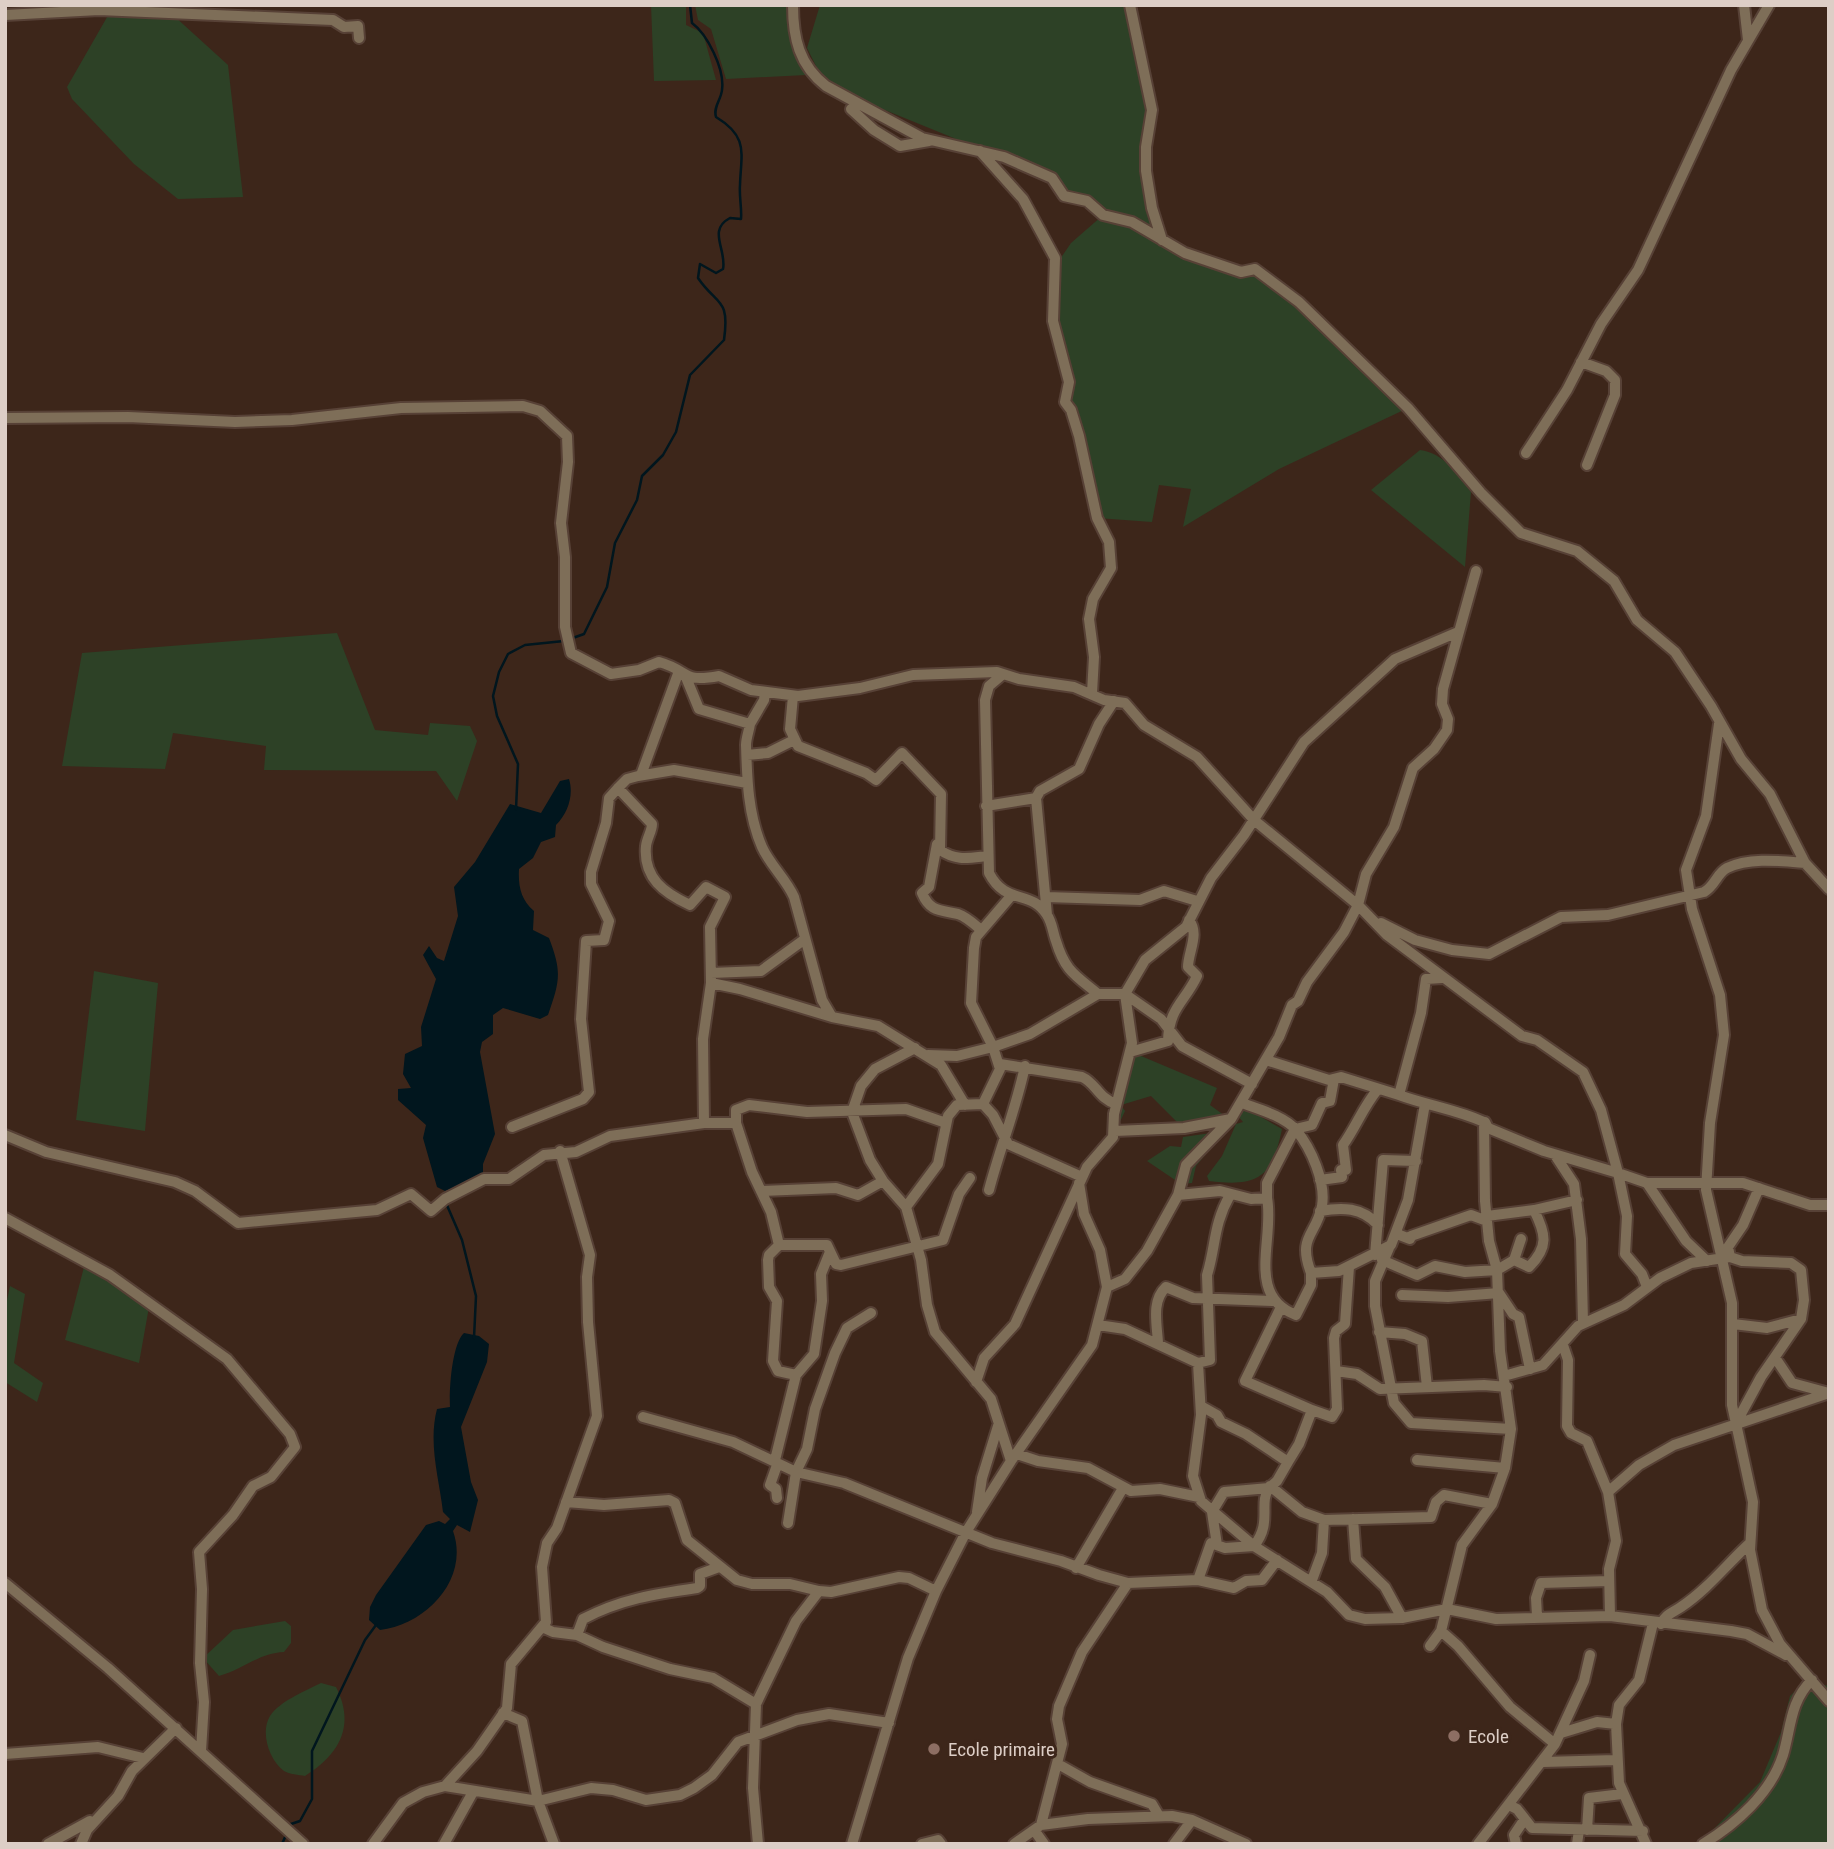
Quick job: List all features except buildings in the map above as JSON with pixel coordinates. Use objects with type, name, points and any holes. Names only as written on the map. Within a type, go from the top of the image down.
[{"type":"street","points":[[793,5],[795,43],[812,75],[826,86],[932,140],[1004,157],[1052,178],[1064,197],[1087,201],[1103,215],[1132,222],[1185,253],[1241,272],[1255,269],[1299,302],[1417,418],[1481,493],[1521,533],[1577,551],[1614,581],[1637,620],[1675,652],[1711,706],[1741,759],[1770,794],[1805,863],[1829,889]]},
{"type":"street","points":[[1130,5],[1152,110],[1146,147],[1146,171],[1152,208],[1162,240]]},
{"type":"street","points":[[1744,5],[1748,40]]},
{"type":"street","points":[[1526,453],[1567,390],[1601,324],[1638,270],[1748,40],[1769,5]]},
{"type":"street","points":[[5,15],[99,10],[333,20],[344,27],[358,26],[359,38]]},
{"type":"street","points":[[851,109],[874,130],[900,146],[932,140]]},
{"type":"street","points":[[980,150],[1023,199],[1055,258],[1053,321],[1069,382],[1065,402],[1071,410],[1079,436],[1097,517],[1109,542],[1111,568],[1093,599],[1089,619],[1094,657],[1092,693]]},
{"type":"street","points":[[1581,362],[1606,372],[1615,380],[1615,395],[1587,466]]},
{"type":"street","points":[[5,418],[128,417],[235,422],[292,420],[401,408],[535,408],[558,426],[568,441],[561,523],[565,557],[565,627],[569,650],[611,674],[639,670],[659,662],[697,680],[719,676],[765,693],[793,696],[860,688],[913,675],[972,671],[1057,684],[1125,704],[1144,726],[1197,757],[1254,820],[1442,978],[1522,1036],[1532,1037],[1578,1066],[1601,1110],[1618,1173],[1627,1216],[1625,1254],[1642,1274],[1647,1287]]},
{"type":"street","points":[[1107,1287],[1125,1279],[1135,1268],[1164,1224],[1178,1195],[1186,1165],[1231,1119],[1242,1103],[1292,1005],[1298,1001],[1307,982],[1340,939],[1358,906],[1366,874],[1394,827],[1413,768],[1434,749],[1447,730],[1443,689],[1476,571]]},
{"type":"street","points":[[976,1382],[984,1358],[1015,1324],[1054,1245],[1080,1180],[1115,1131],[1116,1104],[1132,1038],[1125,994],[1145,960],[1186,927],[1197,901],[1254,820],[1292,757],[1353,696],[1395,659],[1458,632]]},
{"type":"street","points":[[682,673],[699,709],[750,724]]},
{"type":"street","points":[[641,775],[682,673]]},
{"type":"street","points":[[1002,675],[989,686],[985,700],[989,873],[995,884],[1011,896],[1031,900],[1047,915]]},
{"type":"street","points":[[765,693],[764,700],[750,724],[747,783],[763,850],[788,882],[822,1000],[832,1017]]},
{"type":"street","points":[[793,696],[790,729],[794,740],[808,752],[836,760],[876,780],[902,753],[941,794],[940,850],[951,858],[987,856]]},
{"type":"street","points":[[1098,994],[1070,973],[1060,956],[1047,915],[1036,798],[1040,791],[1080,769],[1099,724],[1114,701]]},
{"type":"street","points":[[1719,724],[1706,816],[1686,870],[1692,909],[1716,979],[1724,1035],[1710,1124],[1706,1184],[1725,1257],[1733,1324],[1730,1388],[1735,1425],[1753,1502],[1750,1543],[1762,1610],[1790,1657],[1829,1701]]},
{"type":"street","points":[[747,755],[768,752],[794,740]]},
{"type":"street","points":[[512,1127],[583,1100],[589,1091],[581,1019],[585,970],[583,947],[586,942],[604,940],[607,933],[609,921],[591,884],[591,872],[606,823],[609,799],[628,779],[641,775],[687,770],[706,777],[747,783]]},
{"type":"street","points":[[618,788],[652,824],[646,845],[647,864],[658,885],[668,895],[690,905],[706,887],[724,896],[710,927],[711,978],[703,1039],[705,1123]]},
{"type":"street","points":[[986,806],[1036,798]]},
{"type":"street","points":[[942,822],[929,887],[922,892],[931,907],[939,913],[959,915],[981,930]]},
{"type":"street","points":[[1358,906],[1390,930],[1399,929],[1416,940],[1452,950],[1489,954],[1561,918],[1608,915],[1690,893],[1704,892],[1714,886],[1724,870],[1746,861],[1805,863]]},
{"type":"street","points":[[1046,897],[1140,900],[1164,891],[1197,901]]},
{"type":"street","points":[[983,1104],[1000,1064],[971,1003],[974,948],[981,930],[1011,896]]},
{"type":"street","points":[[1130,1052],[1168,1041],[1168,1025],[1181,997],[1197,975],[1188,967],[1194,942],[1193,925],[1189,920]]},
{"type":"street","points":[[711,978],[761,971],[805,939]]},
{"type":"street","points":[[711,978],[832,1017],[878,1026],[926,1055],[948,1072],[965,1105]]},
{"type":"street","points":[[1399,1095],[1421,1013],[1426,979],[1442,978]]},
{"type":"street","points":[[926,1055],[957,1056],[993,1047],[1030,1034],[1098,994],[1125,994],[1168,1025],[1176,1042],[1252,1084]]},
{"type":"street","points":[[915,1048],[875,1069],[861,1086],[852,1112],[870,1160],[883,1181],[906,1207],[935,1332],[993,1402],[998,1423],[1014,1458]]},
{"type":"street","points":[[1266,1060],[1288,1069],[1334,1079],[1345,1078],[1425,1104],[1451,1107],[1484,1122],[1488,1128],[1555,1155],[1647,1183],[1743,1183],[1810,1205],[1829,1205]]},
{"type":"street","points":[[1000,1064],[1086,1078],[1095,1092],[1116,1104]]},
{"type":"street","points":[[989,1190],[1003,1138],[1017,1104],[1025,1066]]},
{"type":"street","points":[[1334,1079],[1330,1101],[1322,1103],[1312,1125],[1295,1129],[1267,1182],[1266,1275],[1277,1304],[1245,1381],[1312,1410],[1331,1417],[1334,1415],[1338,1404],[1334,1338],[1336,1331],[1345,1324],[1349,1267]]},
{"type":"street","points":[[1321,1180],[1342,1177],[1341,1170],[1346,1170],[1343,1145],[1353,1131],[1361,1110],[1378,1090]]},
{"type":"street","points":[[1158,1343],[1156,1305],[1163,1289],[1170,1287],[1190,1297],[1277,1304],[1293,1315],[1298,1314],[1311,1285],[1306,1247],[1320,1211],[1321,1180],[1295,1129],[1242,1103]]},
{"type":"street","points":[[906,1207],[938,1164],[950,1113],[957,1105],[983,1104]]},
{"type":"street","points":[[983,1104],[993,1115],[1003,1138],[1010,1146],[1080,1180]]},
{"type":"street","points":[[1311,1273],[1349,1267],[1379,1258],[1389,1248],[1397,1234],[1416,1161],[1425,1104]]},
{"type":"street","points":[[779,1245],[771,1212],[736,1123],[736,1110],[749,1105],[807,1112],[906,1109],[946,1123]]},
{"type":"street","points":[[1115,1131],[1184,1128],[1231,1119]]},
{"type":"street","points":[[1430,1646],[1441,1631],[1462,1545],[1492,1504],[1505,1468],[1511,1429],[1498,1326],[1497,1270],[1487,1219],[1484,1122]]},
{"type":"street","points":[[5,1135],[46,1152],[175,1182],[195,1191],[238,1223],[377,1210],[411,1194],[431,1211],[445,1199],[484,1179],[509,1179],[544,1155],[560,1151],[576,1152],[610,1136],[627,1132],[705,1123],[736,1123]]},
{"type":"street","points":[[445,1786],[477,1751],[503,1713],[508,1701],[511,1664],[548,1616],[542,1567],[547,1543],[557,1528],[597,1416],[588,1322],[587,1277],[590,1255],[560,1151]]},
{"type":"street","points":[[1555,1155],[1573,1181],[1577,1200],[1583,1322]]},
{"type":"street","points":[[1416,1161],[1383,1160],[1378,1225],[1379,1258],[1375,1281],[1379,1332],[1396,1408],[1410,1422],[1511,1429]]},
{"type":"street","points":[[796,1375],[778,1371],[773,1361],[777,1301],[769,1287],[769,1255],[779,1245],[827,1245],[836,1264],[841,1265],[943,1240],[959,1194],[970,1178]]},
{"type":"street","points":[[852,1844],[908,1658],[936,1591],[977,1514],[1093,1345],[1107,1287],[1100,1250],[1084,1214],[1080,1180]]},
{"type":"street","points":[[761,1191],[836,1188],[858,1195],[883,1181]]},
{"type":"street","points":[[1647,1183],[1686,1241],[1707,1261]]},
{"type":"street","points":[[1725,1257],[1759,1188]]},
{"type":"street","points":[[1178,1195],[1220,1191],[1230,1195],[1267,1198]]},
{"type":"street","points":[[1098,1325],[1125,1329],[1198,1363],[1210,1360],[1207,1275],[1213,1259],[1211,1246],[1218,1219],[1230,1195]]},
{"type":"street","points":[[1397,1234],[1410,1239],[1411,1236],[1471,1215],[1487,1219],[1577,1200]]},
{"type":"street","points":[[1320,1211],[1346,1208],[1367,1215],[1378,1225]]},
{"type":"street","points":[[1514,1259],[1528,1267],[1541,1255],[1545,1231],[1534,1210]]},
{"type":"street","points":[[5,1218],[128,1287],[227,1359],[290,1434],[295,1447],[271,1477],[253,1486],[233,1515],[199,1552],[202,1589],[200,1663],[204,1702],[201,1751]]},
{"type":"street","points":[[1379,1258],[1418,1275],[1435,1266],[1465,1272],[1497,1270],[1514,1259],[1521,1239]]},
{"type":"street","points":[[777,1498],[776,1489],[769,1485],[796,1375],[814,1354],[822,1301],[821,1274],[830,1252]]},
{"type":"street","points":[[1336,1371],[1354,1373],[1376,1388],[1506,1382],[1543,1364],[1583,1322],[1624,1305],[1647,1287],[1691,1263],[1725,1257],[1742,1261],[1791,1263],[1801,1270],[1804,1300],[1801,1319],[1762,1377],[1735,1425]]},
{"type":"street","points":[[1402,1295],[1447,1297],[1499,1293]]},
{"type":"street","points":[[1499,1293],[1513,1314],[1519,1317],[1530,1369]]},
{"type":"street","points":[[788,1523],[796,1472],[807,1450],[815,1409],[840,1341],[850,1325],[871,1313]]},
{"type":"street","points":[[1733,1324],[1767,1328],[1801,1319]]},
{"type":"street","points":[[1379,1332],[1405,1334],[1422,1341],[1427,1387]]},
{"type":"street","points":[[1563,1345],[1568,1360],[1567,1426],[1571,1433],[1587,1441],[1608,1492],[1616,1541],[1609,1581],[1610,1616]]},
{"type":"street","points":[[1776,1359],[1792,1383],[1829,1393]]},
{"type":"street","points":[[1198,1363],[1201,1406],[1193,1476],[1199,1497],[1212,1512],[1254,1546],[1311,1580],[1349,1615],[1365,1619],[1402,1618],[1447,1609],[1496,1619],[1610,1616],[1731,1630],[1757,1639],[1790,1657]]},
{"type":"street","points":[[1608,1492],[1639,1465],[1674,1445],[1829,1393]]},
{"type":"street","points":[[1201,1406],[1221,1422],[1247,1434],[1287,1462]]},
{"type":"street","points":[[1211,1544],[1225,1548],[1254,1546],[1265,1531],[1265,1494],[1277,1481],[1299,1444],[1312,1410]]},
{"type":"street","points":[[643,1417],[733,1442],[796,1472],[844,1482],[992,1543],[1128,1583],[1198,1580],[1234,1588],[1248,1580],[1262,1580],[1277,1560]]},
{"type":"street","points":[[977,1514],[982,1478],[998,1423]]},
{"type":"street","points":[[1014,1458],[1088,1468],[1123,1488],[1139,1493],[1169,1490],[1199,1497]]},
{"type":"street","points":[[1417,1460],[1505,1468]]},
{"type":"street","points":[[1211,1544],[1217,1545],[1212,1512],[1226,1491],[1269,1487],[1302,1512],[1324,1520],[1431,1517],[1436,1502],[1444,1495],[1492,1504]]},
{"type":"street","points":[[1076,1568],[1123,1488]]},
{"type":"street","points":[[566,1502],[604,1505],[669,1500],[675,1503],[687,1539],[737,1580],[752,1584],[790,1584],[831,1592],[899,1577],[909,1578],[936,1591]]},
{"type":"street","points":[[1353,1519],[1356,1558],[1385,1587],[1402,1618]]},
{"type":"street","points":[[1311,1580],[1322,1553],[1324,1520]]},
{"type":"street","points":[[1646,1844],[1643,1831],[1622,1794],[1616,1760],[1619,1705],[1639,1680],[1657,1623],[1684,1605],[1750,1543]]},
{"type":"street","points":[[1198,1580],[1211,1544]]},
{"type":"street","points":[[577,1635],[583,1619],[598,1611],[646,1594],[697,1588],[700,1586],[700,1574],[719,1567]]},
{"type":"street","points":[[1537,1616],[1536,1598],[1541,1583],[1609,1581]]},
{"type":"street","points":[[5,1583],[176,1728],[302,1843]]},
{"type":"street","points":[[1044,1844],[1037,1827],[1058,1764],[1062,1737],[1057,1719],[1059,1706],[1082,1652],[1128,1583]]},
{"type":"street","points":[[758,1844],[753,1788],[755,1703],[796,1621],[818,1591]]},
{"type":"street","points":[[542,1627],[553,1632],[577,1635],[593,1644],[670,1669],[713,1678],[755,1703]]},
{"type":"street","points":[[1441,1631],[1458,1646],[1510,1707],[1555,1744]]},
{"type":"street","points":[[1478,1844],[1555,1744],[1584,1681],[1590,1656]]},
{"type":"street","points":[[1703,1844],[1740,1818],[1775,1772],[1782,1757],[1796,1702],[1812,1680]]},
{"type":"street","points":[[503,1713],[522,1721],[538,1801],[554,1844]]},
{"type":"street","points":[[373,1844],[403,1803],[423,1792],[445,1786],[472,1793],[538,1801],[591,1788],[613,1790],[646,1800],[680,1795],[712,1774],[738,1742],[812,1716],[828,1714],[889,1723]]},
{"type":"street","points":[[1561,1732],[1597,1722],[1616,1724]]},
{"type":"street","points":[[81,1844],[98,1816],[118,1796],[143,1758],[176,1728]]},
{"type":"street","points":[[5,1754],[98,1747],[143,1758]]},
{"type":"street","points":[[1543,1762],[1616,1760]]},
{"type":"street","points":[[1058,1764],[1090,1782],[1152,1804],[1159,1816]]},
{"type":"street","points":[[444,1844],[472,1793]]},
{"type":"street","points":[[1577,1844],[1583,1830],[1589,1798],[1622,1794]]},
{"type":"street","points":[[1509,1805],[1517,1809],[1531,1828],[1643,1831]]},
{"type":"street","points":[[48,1844],[98,1816]]},
{"type":"street","points":[[1014,1844],[1037,1827],[1088,1819],[1159,1816],[1192,1820],[1246,1844]]},
{"type":"street","points":[[1174,1844],[1192,1820]]},
{"type":"street","points":[[1516,1844],[1514,1835],[1524,1820]]},
{"type":"street","points":[[922,1844],[938,1840],[941,1844]]},
{"type":"green space","points":[[114,5],[162,5],[228,65],[243,197],[178,199],[134,164],[72,99],[67,87]]},
{"type":"green space","points":[[651,5],[686,5],[686,25],[703,33],[716,80],[654,81]]},
{"type":"green space","points":[[695,5],[790,5],[791,45],[806,75],[726,79],[711,29],[698,20]]},
{"type":"green space","points":[[820,5],[1130,5],[1152,110],[1146,156],[1162,239],[1241,272],[1255,269],[1408,408],[1279,469],[1183,527],[1191,489],[1159,485],[1152,522],[1097,518],[1071,410],[1069,382],[1057,341],[1056,265],[1071,243],[1102,216],[1087,201],[1064,196],[1052,178],[826,86],[807,48]]},
{"type":"green space","points":[[1420,450],[1443,460],[1471,492],[1465,567],[1371,490]]},
{"type":"green space","points":[[337,633],[375,730],[428,735],[430,723],[470,726],[477,741],[457,801],[436,771],[264,770],[266,746],[173,733],[165,769],[62,766],[82,653]]},
{"type":"green space","points":[[94,971],[158,983],[145,1131],[76,1120]]},
{"type":"green space","points":[[1134,1053],[1217,1088],[1210,1105],[1225,1116],[1181,1126],[1151,1096],[1121,1105],[1125,1111],[1119,1124],[1117,1117]]},
{"type":"green space","points":[[1245,1108],[1282,1129],[1273,1159],[1260,1176],[1251,1180],[1209,1181],[1207,1176],[1222,1156],[1236,1124],[1243,1122],[1238,1116]]},
{"type":"green space","points":[[1218,1132],[1210,1149],[1196,1166],[1192,1183],[1181,1184],[1147,1161],[1170,1146],[1181,1147],[1183,1137]]},
{"type":"green space","points":[[84,1267],[149,1307],[139,1363],[65,1340]]},
{"type":"green space","points":[[10,1286],[25,1294],[14,1363],[43,1383],[37,1402],[5,1382],[5,1310]]},
{"type":"green space","points":[[285,1621],[291,1626],[291,1643],[284,1652],[267,1655],[219,1676],[203,1658],[233,1630]]},
{"type":"green space","points":[[1811,1682],[1829,1686],[1829,1844],[1699,1844],[1760,1782],[1781,1732],[1790,1696],[1801,1685]]},
{"type":"green space","points":[[321,1683],[336,1687],[342,1701],[344,1727],[341,1738],[327,1759],[305,1776],[286,1772],[270,1753],[266,1738],[267,1723],[280,1706]]},
{"type":"water","points":[[569,779],[569,804],[556,825],[555,837],[541,842],[533,858],[519,869],[521,892],[534,911],[533,930],[549,938],[553,950],[558,968],[555,993],[548,1015],[540,1019],[503,1008],[493,1015],[493,1034],[482,1042],[480,1052],[495,1134],[483,1164],[483,1177],[445,1191],[437,1187],[423,1138],[426,1125],[398,1100],[398,1089],[411,1088],[403,1074],[405,1054],[422,1046],[421,1027],[436,979],[423,955],[429,946],[437,958],[444,961],[458,916],[454,887],[475,862],[510,804],[541,813],[560,781]]},
{"type":"water","points":[[464,1333],[479,1336],[489,1344],[487,1362],[461,1427],[471,1482],[478,1500],[470,1532],[457,1525],[453,1531],[457,1549],[455,1566],[450,1582],[440,1597],[413,1619],[380,1630],[369,1620],[370,1607],[376,1595],[426,1525],[439,1521],[445,1524],[450,1519],[443,1512],[434,1435],[437,1409],[450,1407],[454,1357]]},
{"type":"waterway","points":[[570,639],[584,634],[607,587],[615,543],[637,500],[642,476],[663,455],[676,432],[690,375],[724,340],[723,309],[698,278],[700,264],[716,273],[723,269],[720,228],[730,218],[741,219],[742,155],[734,132],[716,117],[722,90],[721,72],[709,43],[692,23],[690,5]]},
{"type":"waterway","points":[[516,809],[518,764],[497,716],[493,696],[499,672],[508,654],[525,645],[564,641]]},
{"type":"waterway","points":[[446,1203],[462,1240],[476,1296],[474,1338]]},
{"type":"waterway","points":[[288,1825],[300,1821],[312,1799],[312,1751],[365,1640],[376,1625]]},
{"type":"waterway","points":[[282,1844],[286,1835]]},
{"type":"place","name":"Ecole","points":[[1454,1736]]},
{"type":"place","name":"Ecole primaire","points":[[934,1749]]}]
